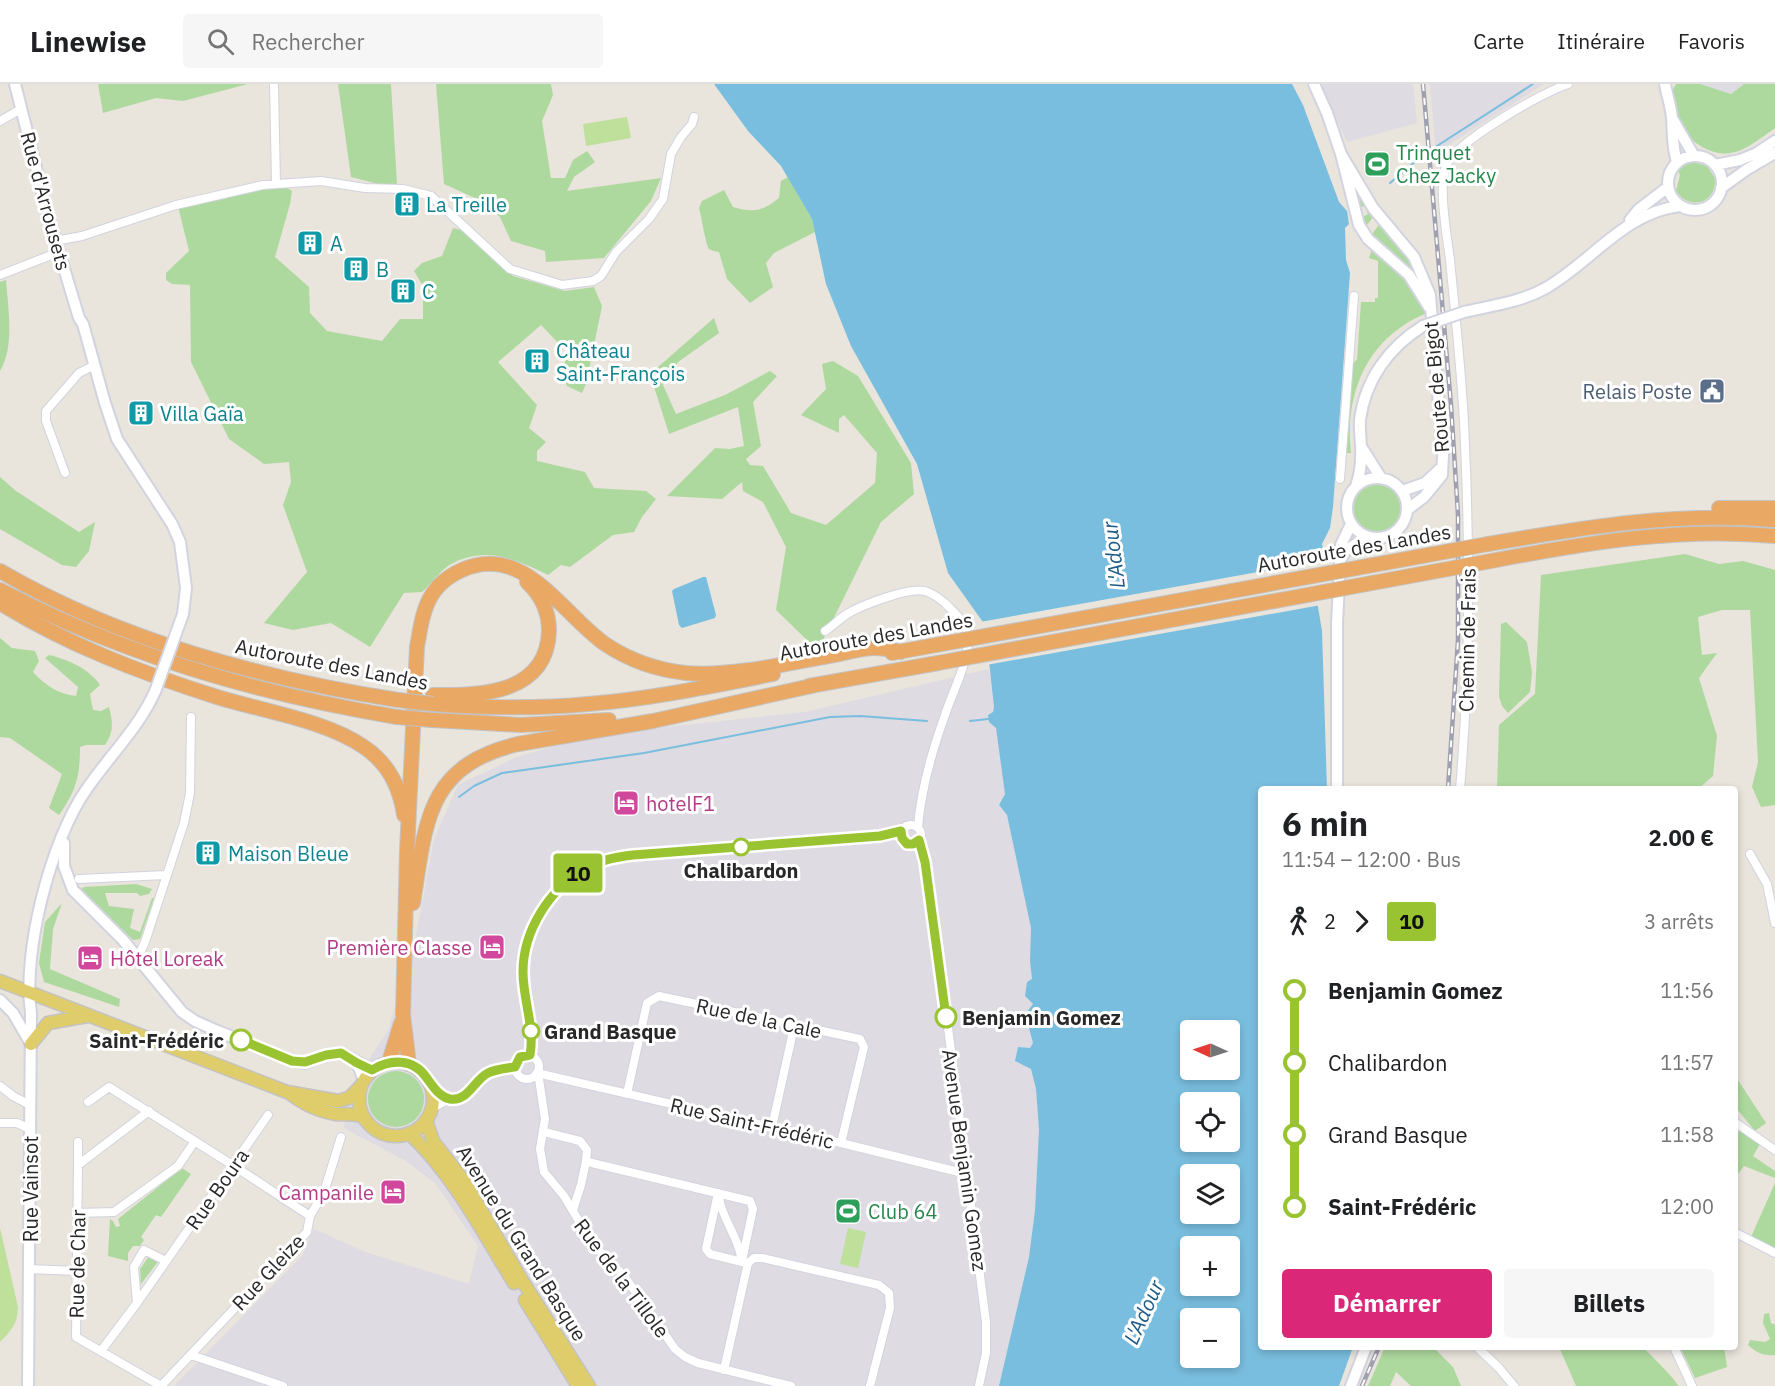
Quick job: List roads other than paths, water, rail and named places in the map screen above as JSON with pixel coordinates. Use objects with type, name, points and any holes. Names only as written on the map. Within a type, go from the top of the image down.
[{"type":"highway","points":[[1665,518],[1697,508],[1775,508]]},
{"type":"highway","name":"Autoroute des Landes","points":[[0,571],[37,592],[130,632],[280,678],[398,696],[511,708],[598,703],[675,692],[1593,526],[1665,518],[1711,516],[1775,520]]},
{"type":"highway","name":"Autoroute des Landes","points":[[0,590],[74,627],[172,664],[275,693],[397,717],[521,725],[595,721],[690,708],[1588,543],[1650,536],[1733,534],[1775,536]]},
{"type":"highway","points":[[409,1064],[403,1016],[407,850],[417,647],[423,615],[435,588],[452,574],[475,564],[500,564],[520,571],[535,580],[607,645],[632,659],[660,668],[688,673],[721,673],[874,648],[901,652]]},
{"type":"highway","points":[[433,699],[475,695],[506,688],[526,677],[543,657],[549,635],[544,606],[532,587],[500,564]]},
{"type":"highway","points":[[0,603],[59,636],[112,660],[217,697],[317,726],[356,741],[380,760],[396,783],[402,804],[407,850]]},
{"type":"highway","points":[[406,949],[428,821],[443,788],[470,762],[488,753],[518,744],[653,721],[816,685]]},
{"type":"highway","points":[[389,1062],[403,1016]]},
{"type":"main road","name":"Rue d'Arrousets","points":[[15,84],[57,246],[79,318],[83,324],[92,367],[113,430],[172,524],[180,542],[186,588],[183,614],[149,707],[84,792],[65,825],[58,859],[33,938],[28,992]]},
{"type":"main road","name":"Route de Bigot","points":[[1314,84],[1341,154],[1359,225],[1368,239],[1409,275],[1430,308]]},
{"type":"main road","points":[[1665,84],[1677,162]]},
{"type":"main road","points":[[1672,118],[1695,156]]},
{"type":"main road","points":[[1715,165],[1740,160],[1757,153],[1775,141]]},
{"type":"main road","points":[[1721,188],[1775,153]]},
{"type":"main road","name":"Route de Bigot","points":[[1341,154],[1373,208],[1414,257],[1430,295],[1443,455],[1442,475],[1433,488],[1407,510]]},
{"type":"main road","points":[[1356,486],[1362,460],[1360,420],[1370,383],[1381,364],[1394,349],[1423,326],[1464,312],[1514,301],[1542,290],[1625,227],[1651,212],[1680,206],[1690,209],[1705,208],[1716,200],[1721,188],[1720,176],[1715,165],[1709,160],[1695,156],[1677,162],[1669,174],[1670,194],[1680,206]]},
{"type":"main road","points":[[1625,227],[1638,210],[1668,187]]},
{"type":"main road","points":[[1361,447],[1381,478]]},
{"type":"main road","name":"Route de Bigot","points":[[1402,491],[1425,483],[1442,466]]},
{"type":"main road","points":[[1381,478],[1389,480],[1402,491],[1407,510],[1401,527],[1394,534],[1376,539],[1360,534],[1351,524],[1347,508],[1351,492],[1356,486],[1364,481],[1381,478]]},
{"type":"main road","points":[[1337,786],[1337,623],[1341,545],[1351,524]]},
{"type":"main road","points":[[1341,560],[1345,551],[1367,537]]},
{"type":"main road","points":[[58,859],[73,890],[138,957],[169,999],[195,1021],[292,1061],[305,1062],[341,1053],[372,1070]]},
{"type":"main road","points":[[0,981],[287,1092],[338,1101],[349,1098],[362,1083],[372,1070],[389,1062],[409,1064],[419,1069],[431,1087],[433,1098],[429,1115],[409,1133],[398,1136],[375,1130],[364,1117],[358,1099],[362,1083],[357,1063]]},
{"type":"main road","name":"Rue Vainsot","points":[[28,992],[31,1012],[28,1386]]},
{"type":"main road","points":[[0,1000],[13,1013],[31,1044],[48,1023],[88,1016]]},
{"type":"main road","points":[[287,1092],[303,1104],[320,1110],[364,1117]]},
{"type":"main road","name":"Avenue du Grand Basque","points":[[429,1115],[433,1141],[464,1181],[523,1282],[589,1386]]},
{"type":"main road","name":"Avenue du Grand Basque","points":[[409,1133],[428,1151],[457,1189],[578,1386]]},
{"type":"main road","points":[[1351,1386],[1365,1350]]},
{"type":"street","points":[[274,84],[276,184]]},
{"type":"street","name":"Chemin de Frais","points":[[1460,786],[1467,711],[1469,597],[1465,445],[1443,200],[1445,167],[1452,154],[1487,128],[1552,89],[1568,84]]},
{"type":"street","points":[[0,121],[21,109]]},
{"type":"street","points":[[0,275],[57,246],[163,208],[276,184],[321,181],[365,188],[413,190],[431,195],[510,269],[562,285],[593,281],[601,276],[616,252],[649,219],[663,199],[671,154],[692,124],[694,117]]},
{"type":"street","points":[[1340,479],[1354,296]]},
{"type":"street","points":[[65,473],[46,421],[46,411],[79,373],[92,367]]},
{"type":"street","points":[[825,631],[846,615],[905,592],[926,591],[940,599],[965,624],[968,637],[961,672],[941,727],[920,804],[918,827],[921,836],[919,840],[910,845]]},
{"type":"street","points":[[138,957],[184,823],[190,793],[191,717]]},
{"type":"street","points":[[530,1055],[532,1040],[523,973],[528,940],[544,907],[556,891],[585,868],[602,861],[633,855],[901,835],[920,804]]},
{"type":"street","points":[[909,825],[918,827]]},
{"type":"street","points":[[901,835],[925,862]]},
{"type":"street","name":"Avenue Benjamin Gomez","points":[[919,840],[925,862],[986,1322],[985,1360],[979,1386]]},
{"type":"street","points":[[1750,854],[1767,884],[1775,922]]},
{"type":"street","points":[[79,879],[166,875]]},
{"type":"street","name":"Rue de la Cale","points":[[627,1095],[647,1003],[659,996],[794,1027],[860,1039],[864,1047],[841,1143]]},
{"type":"street","points":[[772,1127],[794,1027]]},
{"type":"street","points":[[515,1067],[520,1057],[530,1055],[534,1057],[539,1065],[536,1074],[528,1078]]},
{"type":"street","points":[[515,1067],[520,1076],[528,1078],[542,1093]]},
{"type":"street","points":[[429,1115],[449,1099],[466,1094],[487,1073],[515,1067]]},
{"type":"street","name":"Rue Saint-Frédéric","points":[[536,1074],[967,1174]]},
{"type":"street","name":"Rue de la Tillole","points":[[536,1074],[542,1093],[545,1119],[540,1149],[544,1172],[573,1210],[592,1243],[625,1277],[675,1349],[698,1363],[791,1386]]},
{"type":"street","points":[[0,1086],[30,1105]]},
{"type":"street","points":[[88,1102],[109,1087],[310,1216]]},
{"type":"street","points":[[431,1087],[449,1099]]},
{"type":"street","points":[[78,1165],[148,1111]]},
{"type":"street","name":"Rue Boura","points":[[101,1351],[268,1115]]},
{"type":"street","points":[[0,1123],[17,1123],[30,1129]]},
{"type":"street","points":[[1738,1124],[1775,1150]]},
{"type":"street","points":[[544,1132],[580,1142],[587,1150],[581,1185],[573,1210]]},
{"type":"street","name":"Rue Gleize","points":[[161,1386],[307,1232],[310,1216],[324,1192],[341,1137]]},
{"type":"street","name":"Rue de Char","points":[[78,1142],[76,1337],[161,1386]]},
{"type":"street","points":[[77,1213],[114,1212],[178,1166],[195,1142]]},
{"type":"street","points":[[586,1161],[752,1203],[745,1262],[724,1370]]},
{"type":"street","points":[[718,1193],[706,1249],[710,1254],[745,1262],[754,1258],[762,1258],[879,1285],[889,1293],[890,1308],[870,1386]]},
{"type":"street","points":[[718,1193],[720,1207],[745,1262]]},
{"type":"street","points":[[1738,1234],[1775,1253]]},
{"type":"street","points":[[137,1303],[134,1267],[144,1250],[166,1261]]},
{"type":"street","points":[[29,1269],[77,1271]]},
{"type":"street","points":[[1480,1350],[1500,1368],[1514,1386]]},
{"type":"street","points":[[1675,1350],[1692,1386]]},
{"type":"street","points":[[191,1355],[283,1386]]},
{"type":"water","name":"L'Adour","points":[[714,84],[1292,84],[1303,105],[1339,202],[1347,211],[1349,224],[1345,228],[1346,260],[1350,273],[1333,507],[1330,528],[1322,544],[1323,549],[1314,549],[1310,559],[1322,631],[1327,786],[1258,786],[1258,1350],[1352,1350],[1339,1386],[999,1386],[1029,1257],[1035,1210],[1039,1130],[1036,1089],[1031,1069],[1015,1061],[1018,1047],[1030,1048],[1033,1043],[1029,1028],[1012,1021],[1013,1017],[1026,1013],[1033,1004],[1025,996],[1027,982],[1032,979],[1031,928],[1007,815],[999,805],[1005,794],[996,728],[989,722],[988,715],[993,712],[994,707],[985,625],[948,573],[917,464],[851,346],[826,284],[812,219],[781,166],[748,131]]},
{"type":"water","points":[[706,577],[715,618],[682,628],[679,625],[672,591]]},
{"type":"waterway","points":[[1390,183],[1423,155],[1533,84]]},
{"type":"waterway","points":[[459,797],[474,786],[502,773],[644,753],[830,717],[860,716],[927,721]]},
{"type":"waterway","points":[[970,721],[988,719]]},
{"type":"railway","points":[[1423,84],[1451,405],[1458,515],[1458,640],[1448,786]]},
{"type":"railway","points":[[1362,1386],[1378,1350]]},
{"type":"place","name":"Trinquet Chez Jacky","points":[[1377,164]]},
{"type":"place","name":"La Treille","points":[[407,204]]},
{"type":"place","name":"A","points":[[310,243]]},
{"type":"place","name":"B","points":[[356,269]]},
{"type":"place","name":"C","points":[[403,291]]},
{"type":"place","name":"Château Saint-François","points":[[537,361]]},
{"type":"place","name":"Relais Poste","points":[[1712,391]]},
{"type":"place","name":"Villa Gaïa","points":[[141,413]]},
{"type":"place","name":"hotelF1","points":[[626,803]]},
{"type":"place","name":"Chalibardon","points":[[741,847]]},
{"type":"place","name":"Maison Bleue","points":[[208,853]]},
{"type":"place","name":"Première Classe","points":[[492,947]]},
{"type":"place","name":"Hôtel Loreak","points":[[90,958]]},
{"type":"place","name":"Benjamin Gomez","points":[[946,1017]]},
{"type":"place","name":"Grand Basque","points":[[531,1031]]},
{"type":"place","name":"Saint-Frédéric","points":[[241,1040]]},
{"type":"place","name":"Campanile","points":[[393,1192]]},
{"type":"place","name":"Club 64","points":[[848,1211]]}]
